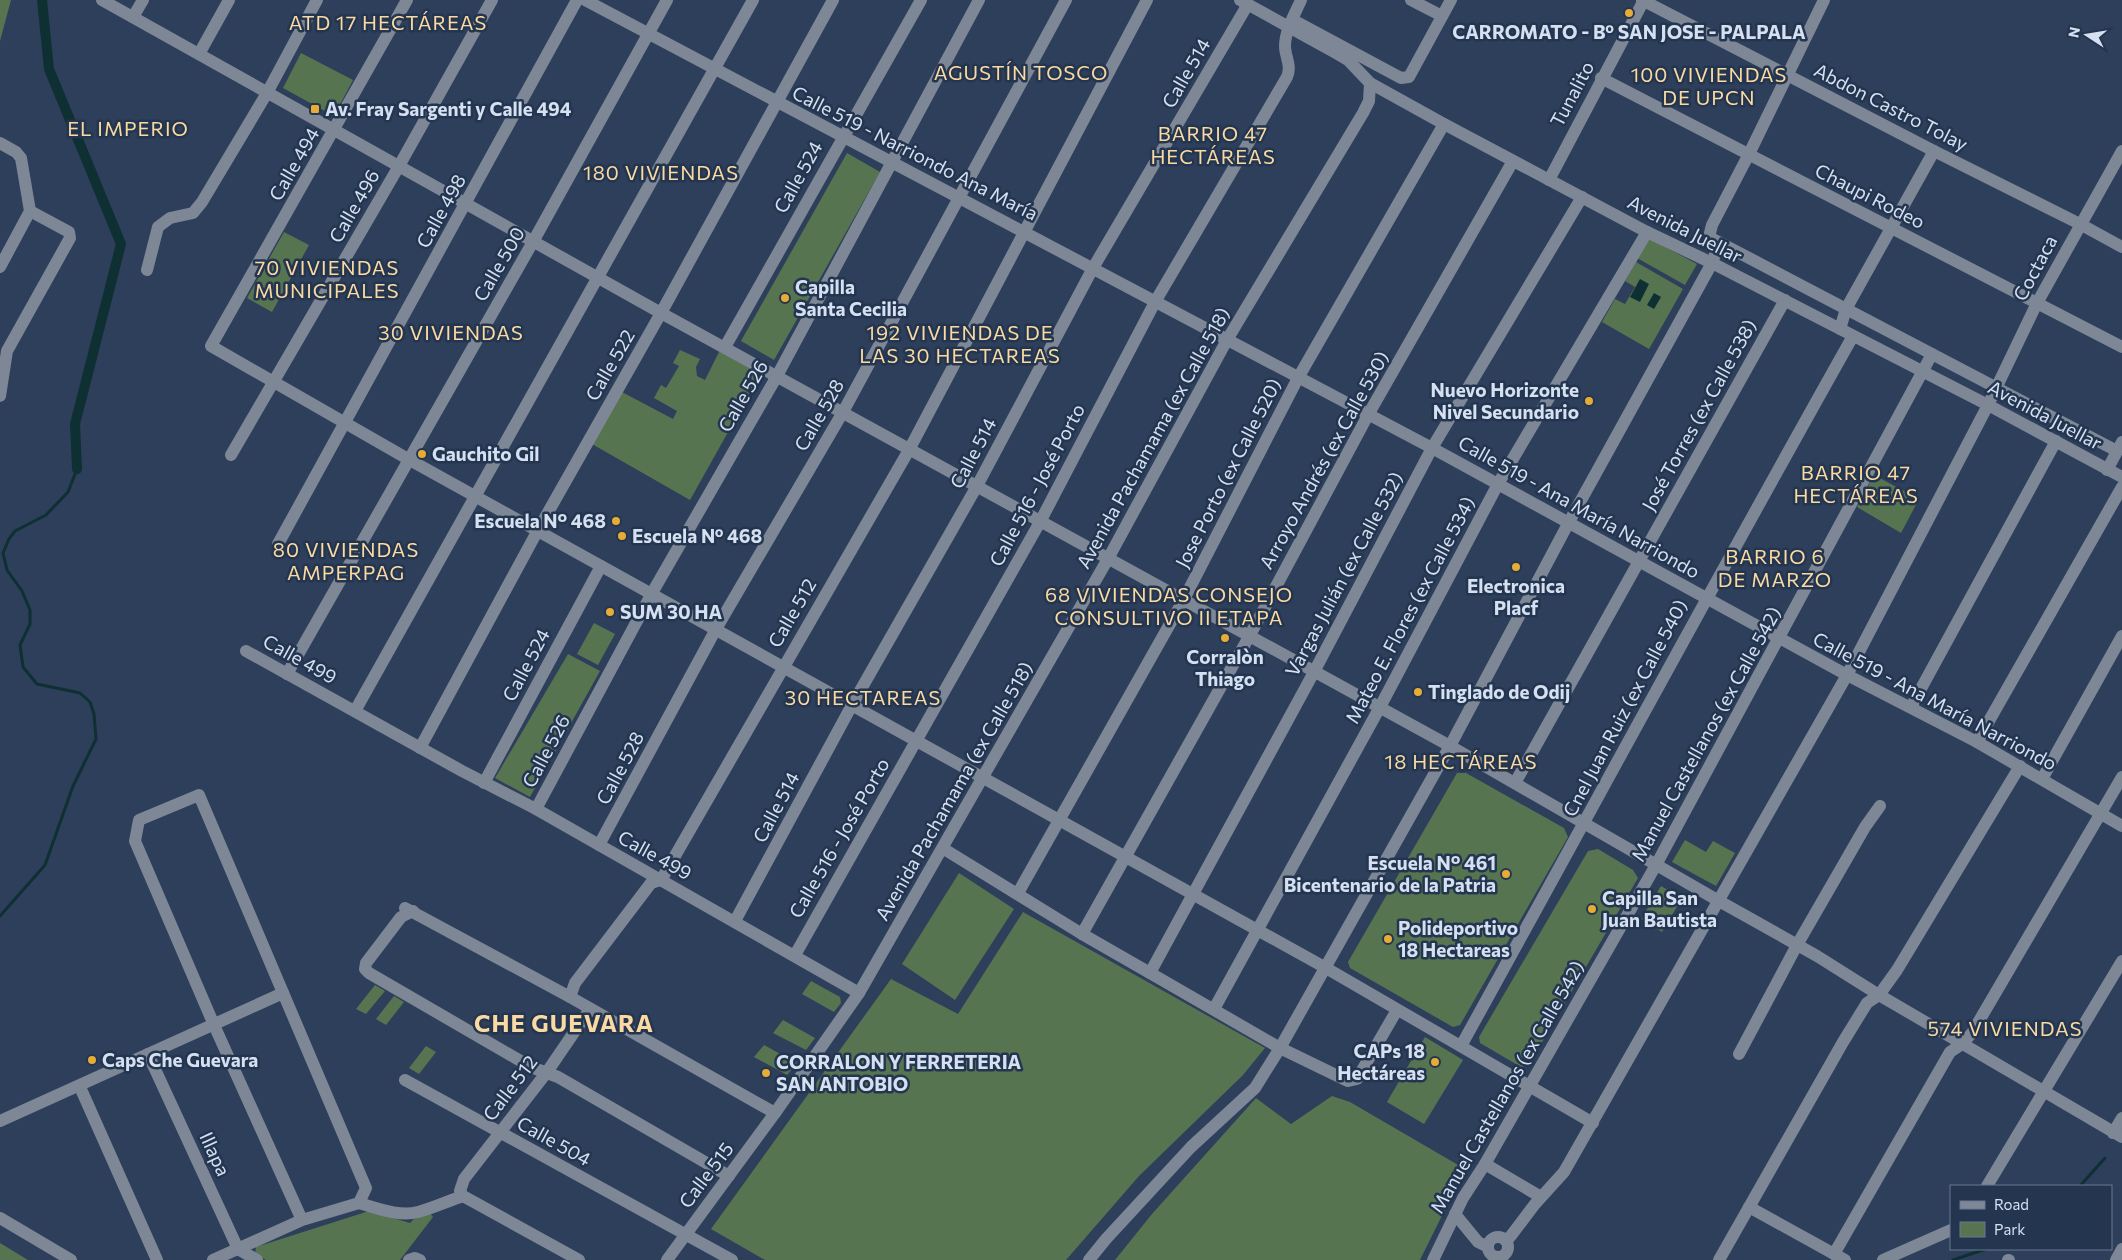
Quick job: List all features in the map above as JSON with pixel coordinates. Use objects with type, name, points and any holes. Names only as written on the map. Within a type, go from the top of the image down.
[{"type":"street","points":[[102,0],[466,204],[534,240],[661,313],[1040,522],[1109,557],[1450,746],[1797,945],[2118,1135],[2122,1118]]},
{"type":"street","points":[[133,17],[143,0]]},
{"type":"street","points":[[199,54],[229,0]]},
{"type":"street","points":[[147,270],[158,227],[170,218],[193,213],[197,208],[267,92],[317,0]]},
{"type":"street","name":"Calle 494","points":[[274,383],[211,346],[407,0]]},
{"type":"street","name":"Calle 496","points":[[231,455],[400,166],[492,0]]},
{"type":"street","name":"Calle 498","points":[[278,544],[577,0]]},
{"type":"street","name":"Calle 519 - Narriondo Ana María","points":[[585,0],[1227,340]]},
{"type":"street","name":"Calle 500","points":[[287,674],[534,240],[667,0]]},
{"type":"street","points":[[355,711],[753,0]]},
{"type":"street","name":"Calle 522","points":[[420,748],[538,530],[778,103],[833,0]]},
{"type":"street","name":"Calle 524","points":[[724,347],[921,0]]},
{"type":"street","name":"Calle 526","points":[[536,810],[652,594],[777,376],[979,0]]},
{"type":"street","name":"Calle 528","points":[[599,846],[716,629],[843,412],[1066,0]]},
{"type":"street","name":"Calle 512","points":[[570,997],[574,983],[651,883],[660,880],[909,450],[1147,0]]},
{"type":"street","name":"Calle 516 - José Porto","points":[[795,955],[1040,522],[1155,302],[1287,77],[1290,69],[1285,45],[1301,0]]},
{"type":"street","points":[[1411,0],[1442,16]]},
{"type":"street","points":[[1291,24],[1401,78],[1409,77],[1451,0]]},
{"type":"street","name":"Abdon Castro Tolay","points":[[1643,0],[2122,247]]},
{"type":"street","name":"Tunalito","points":[[1549,180],[1643,0]]},
{"type":"street","points":[[1089,1260],[1191,1147],[1255,1088],[1280,1048],[1450,746],[1569,522],[1712,263],[1714,240],[1712,225],[1824,1]]},
{"type":"street","name":"Avenida Juellar","points":[[1244,2],[1291,24],[1348,60],[1370,83],[1444,124],[1647,232],[1785,300],[1988,405],[2122,478]]},
{"type":"street","name":"Calle 514","points":[[735,921],[852,705],[977,486],[1093,268],[1244,2]]},
{"type":"street","name":"Chaupi Rodeo","points":[[1601,78],[2122,347]]},
{"type":"street","name":"Avenida Pachamama (ex Calle 518)","points":[[775,1113],[859,993],[944,848],[1109,557],[1227,340],[1369,101],[1370,83]]},
{"type":"street","name":"Jose Porto (ex Calle 520)","points":[[1018,893],[1184,599],[1298,378],[1444,124]]},
{"type":"street","points":[[0,143],[16,152],[21,158],[30,211],[0,267]]},
{"type":"street","points":[[1840,329],[1846,309],[1934,151]]},
{"type":"street","name":"Coctaca","points":[[1455,1214],[1478,1242],[1488,1247],[1492,1255],[1502,1256],[1508,1249],[1505,1240],[1564,1172],[1847,675],[1988,405],[2037,303],[2122,152]]},
{"type":"street","name":"Arroyo Andrés (ex Calle 530)","points":[[1082,934],[1250,635],[1368,415],[1513,161]]},
{"type":"street","name":"Vargas Julián (ex Calle 532)","points":[[1150,973],[1314,672],[1432,448],[1582,198]]},
{"type":"street","points":[[0,396],[3,349],[70,238],[69,232],[30,211]]},
{"type":"street","name":"Mateo E. Flores (ex Calle 534)","points":[[1214,1009],[1380,707],[1498,484],[1647,232]]},
{"type":"street","points":[[1714,240],[1932,354],[2120,447],[2107,470]]},
{"type":"street","name":"José Torres (ex Calle 538)","points":[[1515,783],[1785,300]]},
{"type":"street","name":"Cnel Juan Ruiz (ex Calle 540)","points":[[1460,1046],[1584,824],[1706,597],[1853,336]]},
{"type":"street","name":"Calle 519 - Ana María Narriondo","points":[[1227,340],[1569,522],[1847,675],[1977,742],[2122,826]]},
{"type":"street","name":"Manuel Castellanos (ex Calle 542)","points":[[1433,1260],[1463,1198],[1486,1164],[1529,1085],[1656,865],[1780,639],[1932,354]]},
{"type":"street","points":[[274,383],[1127,856],[1192,895],[1326,968],[1593,1122]]},
{"type":"street","points":[[1911,707],[2056,441]]},
{"type":"street","points":[[1977,742],[2122,487]]},
{"type":"street","name":"Calle 524","points":[[484,783],[601,566]]},
{"type":"street","points":[[2042,779],[2122,636]]},
{"type":"street","name":"Calle 499","points":[[246,650],[735,921],[859,993]]},
{"type":"street","points":[[1719,1260],[1843,1042],[1867,1004],[1879,995],[1897,970],[2020,766]]},
{"type":"street","points":[[1834,1254],[1950,1052],[1962,1044],[1972,1033],[2122,777]]},
{"type":"street","points":[[302,1220],[214,1025],[135,841],[139,820],[198,795],[366,1188],[359,1203]]},
{"type":"street","points":[[1739,1054],[1797,945],[1864,827],[1880,806]]},
{"type":"street","points":[[944,848],[1082,934],[1280,1048],[1348,1082],[1357,1080],[1397,1010]]},
{"type":"street","points":[[729,1176],[547,1072],[531,1067],[365,969],[366,963],[401,917],[409,910],[570,997],[775,1113]]},
{"type":"street","points":[[1988,1185],[2122,961]]},
{"type":"street","points":[[0,1121],[80,1087],[283,993]]},
{"type":"street","name":"Calle 512","points":[[462,1194],[464,1179],[547,1072],[590,1009]]},
{"type":"street","name":"Illapa","points":[[148,1054],[238,1249]]},
{"type":"street","name":"Calle 504","points":[[405,1080],[732,1260]]},
{"type":"street","points":[[80,1087],[157,1260]]},
{"type":"street","name":"Calle 515","points":[[667,1260],[775,1113]]},
{"type":"street","points":[[1486,1164],[1538,1201]]},
{"type":"street","points":[[213,1260],[302,1220],[359,1203],[389,1211],[417,1212],[462,1194],[579,1260]]},
{"type":"street","points":[[1749,1207],[1846,1260]]},
{"type":"street","points":[[0,1218],[71,1260]]},
{"type":"street","points":[[1883,1260],[1950,1230]]},
{"type":"street","points":[[238,1249],[258,1260]]},
{"type":"street","points":[[2116,1260],[2122,1249]]},
{"type":"street","points":[[410,1260],[414,1258],[420,1260]]},
{"type":"green space","points":[[0,0],[11,0],[0,41]]},
{"type":"green space","points":[[301,53],[353,80],[334,116],[283,88]]},
{"type":"green space","points":[[847,153],[880,172],[774,360],[741,341]]},
{"type":"green space","points":[[284,232],[309,245],[272,312],[247,298]]},
{"type":"green space","points":[[1648,238],[1697,264],[1685,285],[1637,258]]},
{"type":"green space","points":[[1636,262],[1683,289],[1649,349],[1602,322],[1615,299],[1625,304],[1635,287],[1625,281]]},
{"type":"green space","points":[[680,350],[700,359],[696,367],[697,376],[705,380],[720,350],[754,369],[760,375],[690,500],[592,444],[620,391],[673,419],[677,411],[654,398],[661,385],[666,388],[679,366],[673,363]]},
{"type":"green space","points":[[1874,475],[1919,499],[1901,533],[1857,507]]},
{"type":"green space","points":[[594,623],[615,634],[598,665],[577,654]]},
{"type":"green space","points":[[568,654],[600,671],[530,797],[495,778]]},
{"type":"green space","points":[[1457,773],[1466,773],[1564,828],[1568,837],[1460,1025],[1453,1027],[1350,968],[1348,962]]},
{"type":"green space","points":[[1685,840],[1706,852],[1713,841],[1735,853],[1716,886],[1672,862]]},
{"type":"green space","points":[[1598,849],[1633,870],[1638,878],[1528,1066],[1521,1067],[1480,1043],[1479,1037],[1588,851]]},
{"type":"green space","points":[[959,873],[1014,909],[955,1000],[902,964]]},
{"type":"green space","points":[[1661,886],[1682,898],[1662,932],[1641,919]]},
{"type":"green space","points":[[1023,912],[1265,1048],[1243,1075],[1139,1176],[1066,1260],[765,1260],[711,1229],[891,979],[958,1014]]},
{"type":"green space","points":[[811,981],[840,997],[841,1003],[834,1012],[802,994]]},
{"type":"green space","points":[[375,985],[385,991],[366,1014],[356,1009]]},
{"type":"green space","points":[[394,996],[404,1002],[386,1025],[376,1019]]},
{"type":"green space","points":[[783,1020],[815,1038],[806,1050],[773,1033]]},
{"type":"green space","points":[[1425,1037],[1463,1060],[1424,1124],[1387,1102]]},
{"type":"green space","points":[[764,1045],[797,1063],[787,1075],[754,1057]]},
{"type":"green space","points":[[426,1046],[436,1052],[419,1074],[409,1068]]},
{"type":"green space","points":[[1332,1096],[1350,1102],[1465,1169],[1420,1260],[1115,1260],[1152,1214],[1256,1098],[1291,1124]]},
{"type":"green space","points":[[369,1211],[410,1223],[414,1219],[430,1213],[433,1217],[400,1260],[266,1260],[255,1254],[256,1247]]},
{"type":"green space","points":[[0,1243],[28,1260],[0,1260]]},
{"type":"shaded area","points":[[1640,279],[1649,284],[1640,302],[1630,297]]},
{"type":"shaded area","points":[[1654,293],[1661,297],[1654,309],[1647,305]]},
{"type":"waterway","points":[[42,0],[49,69],[121,244],[75,424],[77,469]]},
{"type":"waterway","points":[[0,916],[45,865],[73,786],[96,739],[94,714],[90,702],[80,693],[37,684],[23,667],[20,645],[30,624],[30,610],[22,591],[7,570],[3,553],[15,531],[46,515],[68,492],[77,469]]},
{"type":"waterway","points":[[2081,1185],[2105,1158]]},
{"type":"waterway","points":[[1953,1260],[1983,1250]]},
{"type":"place","name":"CARROMATO - Bº SAN JOSE - PALPALA","points":[[1629,13]]},
{"type":"place","name":"Av. Fray Sargenti y Calle 494","points":[[315,109]]},
{"type":"place","name":"Capilla Santa Cecilia","points":[[785,298]]},
{"type":"place","name":"Nuevo Horizonte Nivel Secundario","points":[[1589,401]]},
{"type":"place","name":"Gauchito Gil","points":[[422,454]]},
{"type":"place","name":"Escuela N° 468","points":[[616,521]]},
{"type":"place","name":"Escuela Nº 468","points":[[622,536]]},
{"type":"place","name":"Electronica Placf","points":[[1516,567]]},
{"type":"place","name":"SUM 30 HA","points":[[610,612]]},
{"type":"place","name":"Corralòn Thiago","points":[[1225,638]]},
{"type":"place","name":"Tinglado de Odij","points":[[1418,692]]},
{"type":"place","name":"Escuela N° 461 Bicentenario de la Patria","points":[[1506,874]]},
{"type":"place","name":"Capilla San Juan Bautista","points":[[1592,909]]},
{"type":"place","name":"Polideportivo 18 Hectareas","points":[[1388,939]]},
{"type":"place","name":"Caps Che Guevara","points":[[92,1060]]},
{"type":"place","name":"CAPs 18 Hectáreas","points":[[1435,1062]]},
{"type":"place","name":"CORRALON Y FERRETERIA SAN ANTOBIO","points":[[766,1073]]},
{"type":"district","name":"ATD 17 HECTÁREAS","points":[[388,23]]},
{"type":"district","name":"AGUSTÍN TOSCO","points":[[1021,73]]},
{"type":"district","name":"100 VIVIENDAS DE UPCN","points":[[1709,86]]},
{"type":"district","name":"EL IMPERIO","points":[[128,129]]},
{"type":"district","name":"BARRIO 47 HECTÁREAS","points":[[1213,146]]},
{"type":"district","name":"180 VIVIENDAS","points":[[661,173]]},
{"type":"district","name":"70 VIVIENDAS MUNICIPALES","points":[[327,280]]},
{"type":"district","name":"30 VIVIENDAS","points":[[451,333]]},
{"type":"district","name":"192 VIVIENDAS DE LAS 30 HECTAREAS","points":[[960,344]]},
{"type":"district","name":"BARRIO 47 HECTÁREAS","points":[[1856,484]]},
{"type":"district","name":"80 VIVIENDAS AMPERPAG","points":[[346,562]]},
{"type":"district","name":"BARRIO 6 DE MARZO","points":[[1775,568]]},
{"type":"district","name":"68 VIVIENDAS CONSEJO CONSULTIVO II ETAPA","points":[[1169,606]]},
{"type":"district","name":"30 HECTAREAS","points":[[863,698]]},
{"type":"district","name":"18 HECTÁREAS","points":[[1461,762]]},
{"type":"district","name":"CHE GUEVARA","points":[[564,1024]]},
{"type":"district","name":"574 VIVIENDAS","points":[[2005,1029]]}]
